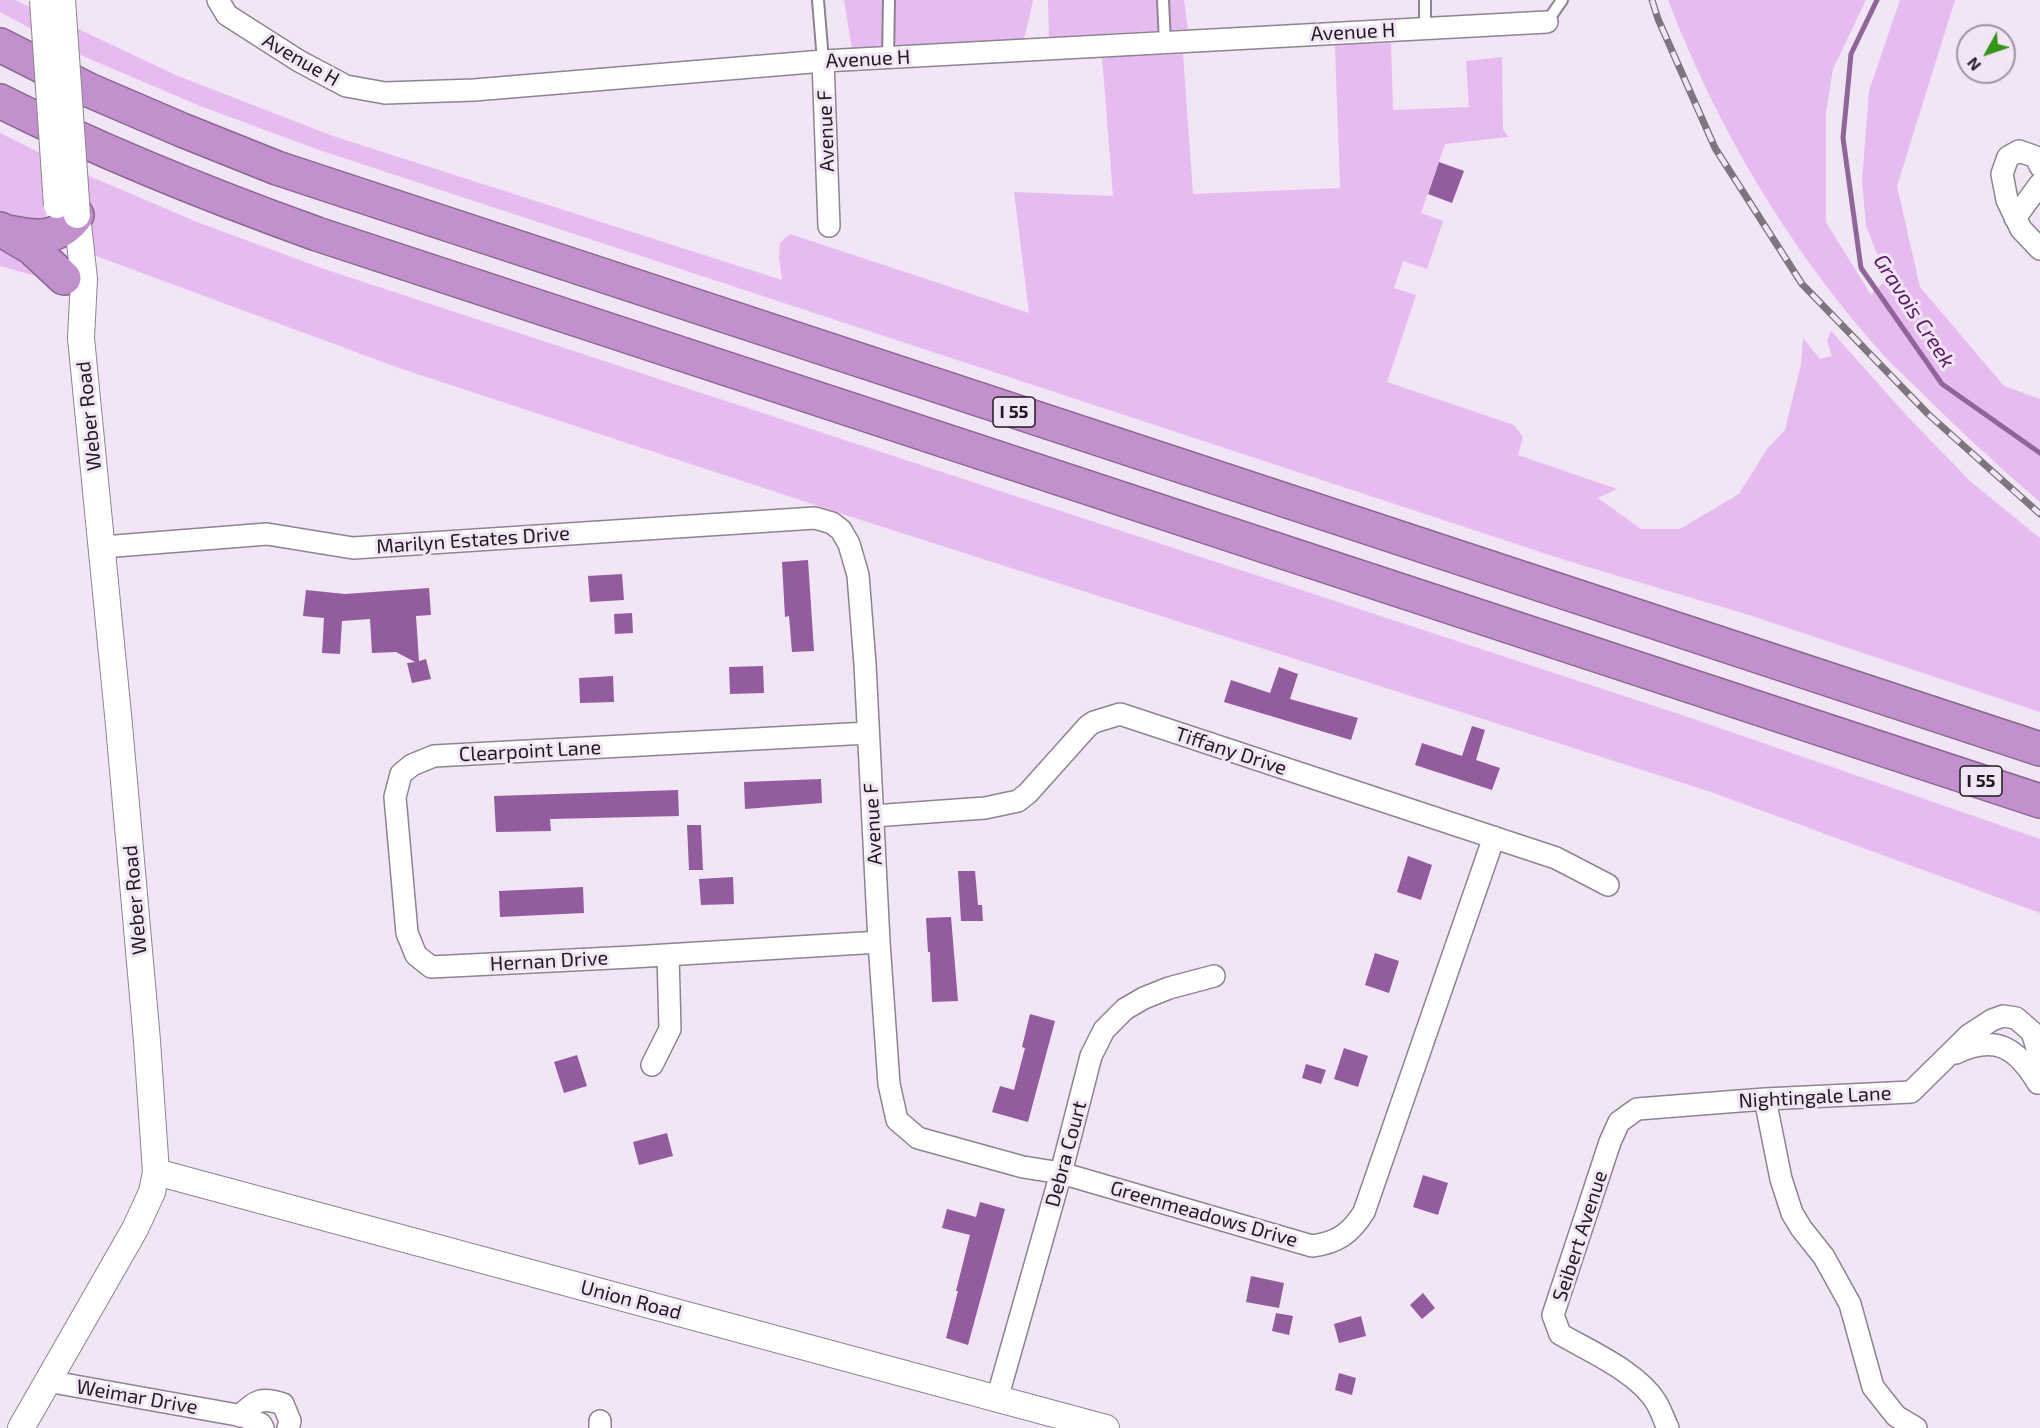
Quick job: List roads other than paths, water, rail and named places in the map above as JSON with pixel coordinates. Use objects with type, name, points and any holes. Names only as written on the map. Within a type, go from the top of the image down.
[{"type":"highway","name":"I 55","points":[[0,45],[91,91],[277,168],[2040,749]]},
{"type":"highway","name":"I 55","points":[[0,100],[130,162],[317,234],[2040,801]]},
{"type":"highway","points":[[3,230],[34,236],[65,217]]},
{"type":"highway","points":[[3,230],[32,248],[64,278]]},
{"type":"street","name":"Weber Road","points":[[21,1428],[135,1229],[152,1192],[156,1172],[149,1063],[103,547],[81,338],[84,279],[65,217],[43,0]]},
{"type":"street","name":"Weber Road","points":[[62,0],[64,278],[81,338]]},
{"type":"street","name":"Avenue H","points":[[218,0],[227,15],[299,61],[346,86],[385,93],[474,90],[823,61],[1547,22]]},
{"type":"street","name":"Avenue F","points":[[823,61],[829,226]]},
{"type":"street","points":[[2040,166],[2036,157],[2019,151],[2008,157],[2002,174],[2007,200],[2015,218],[2021,229],[2040,249]]},
{"type":"street","points":[[2015,218],[2040,183]]},
{"type":"street","name":"Marilyn Estates Drive","points":[[103,547],[267,534],[353,548],[815,518],[832,523],[841,530]]},
{"type":"street","name":"Avenue F","points":[[841,530],[849,544],[858,575],[866,664],[879,942],[889,1084],[897,1120]]},
{"type":"street","name":"Tiffany Drive","points":[[873,816],[984,808],[1018,801],[1028,793],[1088,726],[1120,714],[1556,858],[1608,885]]},
{"type":"street","name":"Clearpoint Lane","points":[[431,967],[416,955],[407,933],[395,797],[401,774],[412,765],[434,756],[868,733]]},
{"type":"street","name":"Greenmeadows Drive","points":[[897,1120],[918,1138],[1023,1167],[1061,1173],[1312,1246],[1335,1242],[1347,1234],[1364,1212],[1494,837]]},
{"type":"street","name":"Hernan Drive","points":[[431,967],[879,942]]},
{"type":"street","points":[[652,1065],[670,1029],[668,955]]},
{"type":"street","name":"Debra Court","points":[[998,1400],[1091,1056],[1104,1030],[1125,1009],[1144,998],[1169,988],[1214,976]]},
{"type":"street","name":"Nightingale Lane","points":[[1637,1109],[1765,1099],[1911,1092],[1970,1035],[1992,1020],[2003,1016],[2016,1018],[2032,1032],[2037,1048],[2040,1084]]},
{"type":"street","points":[[1945,1059],[1965,1049],[1984,1044],[2005,1045],[2026,1063],[2040,1084]]},
{"type":"street","points":[[1765,1099],[1781,1179],[1792,1213],[1824,1257],[1850,1304],[1873,1387],[1896,1416],[1916,1428]]},
{"type":"street","name":"Seibert Avenue","points":[[1637,1109],[1619,1122],[1610,1142],[1553,1315],[1560,1334],[1623,1370],[1638,1383],[1655,1400],[1668,1428]]},
{"type":"street","name":"Union Road","points":[[156,1172],[998,1400],[1068,1423],[1106,1428]]},
{"type":"street","name":"Weimar Drive","points":[[47,1381],[240,1416],[262,1426]]},
{"type":"street","points":[[240,1416],[251,1403],[269,1400],[283,1404],[290,1421],[288,1428]]},
{"type":"lane","name":"Avenue F","points":[[818,0],[823,61]]},
{"type":"lane","points":[[888,58],[889,0]]},
{"type":"lane","points":[[1163,0],[1166,43]]},
{"type":"lane","points":[[1425,0],[1425,28]]},
{"type":"lane","points":[[1547,22],[1562,0]]},
{"type":"waterway","name":"Gravois Creek","points":[[1877,0],[1851,54],[1843,138],[1861,268],[1942,384],[2040,453]]},
{"type":"railway","points":[[1652,0],[1658,19],[1715,148],[1802,284],[1928,414],[2040,514]]}]
